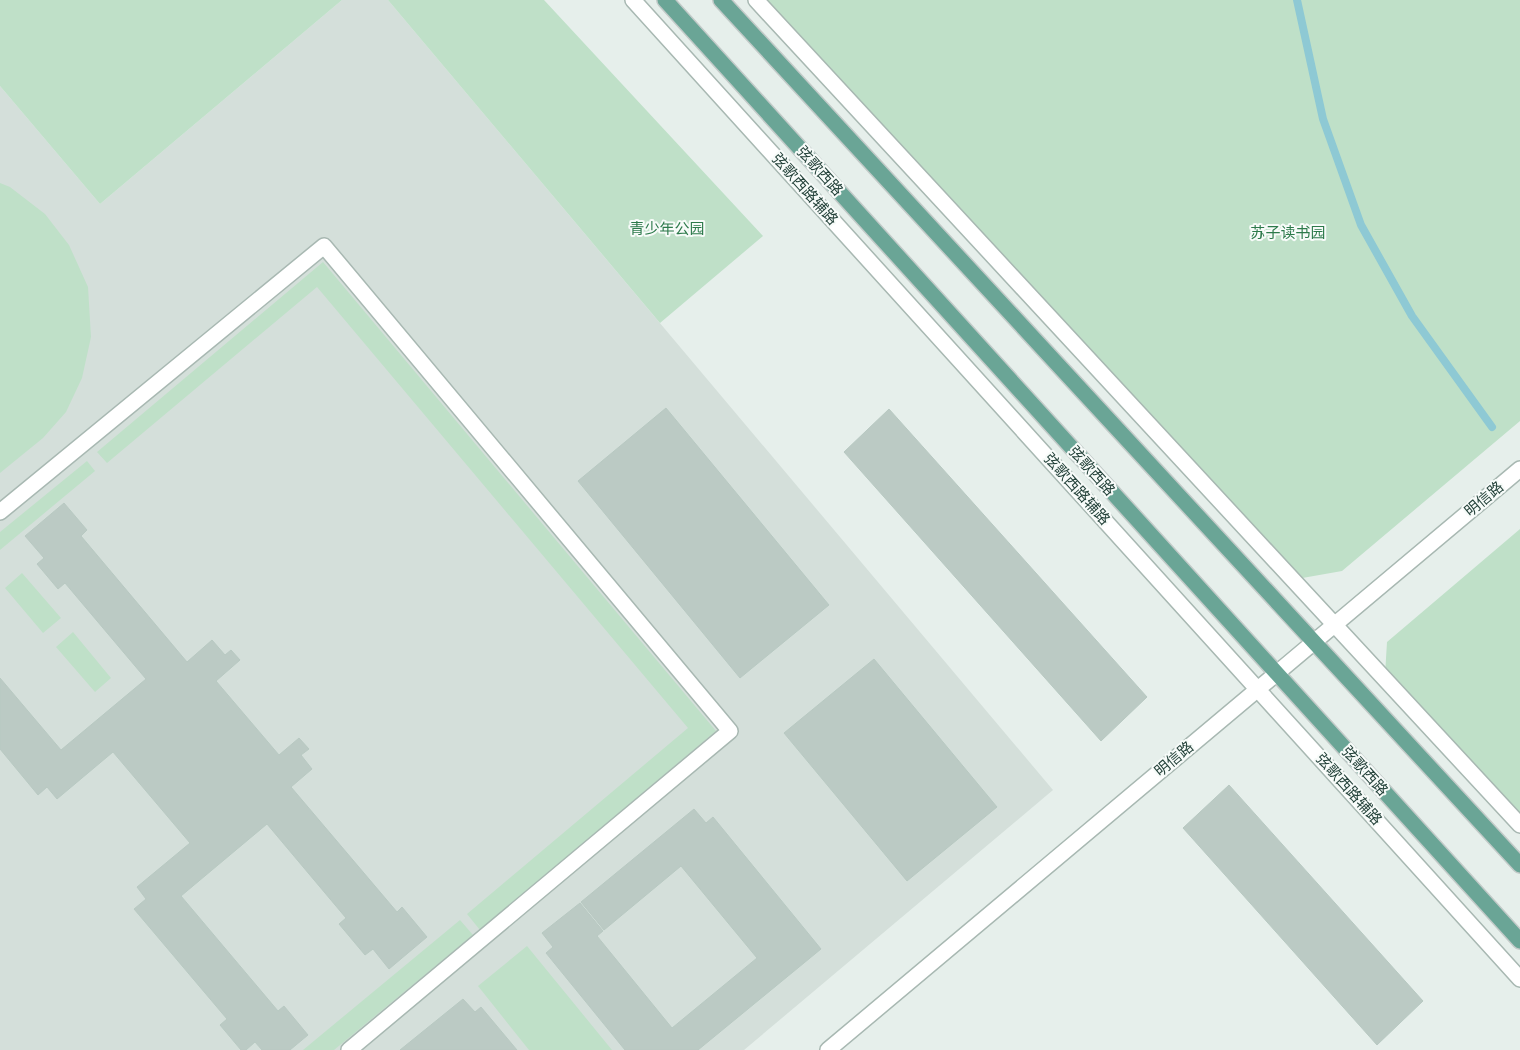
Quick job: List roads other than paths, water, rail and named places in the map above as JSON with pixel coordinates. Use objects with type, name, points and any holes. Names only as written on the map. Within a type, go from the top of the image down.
[{"type":"main road","name":"弦歌西路","points":[[665,0],[1520,941]]},
{"type":"main road","points":[[721,0],[1520,865]]},
{"type":"street","name":"弦歌西路辅路","points":[[633,0],[1520,979]]},
{"type":"street","points":[[756,0],[1520,825]]},
{"type":"street","points":[[0,512],[324,246],[730,731],[349,1050]]},
{"type":"street","name":"明信路","points":[[828,1050],[1520,469]]},
{"type":"waterway","points":[[1297,0],[1323,119],[1361,225],[1412,316],[1492,427]]},
{"type":"park label","name":"青少年公园","points":[[667,229]]},
{"type":"park label","name":"苏子读书园","points":[[1288,233]]}]
